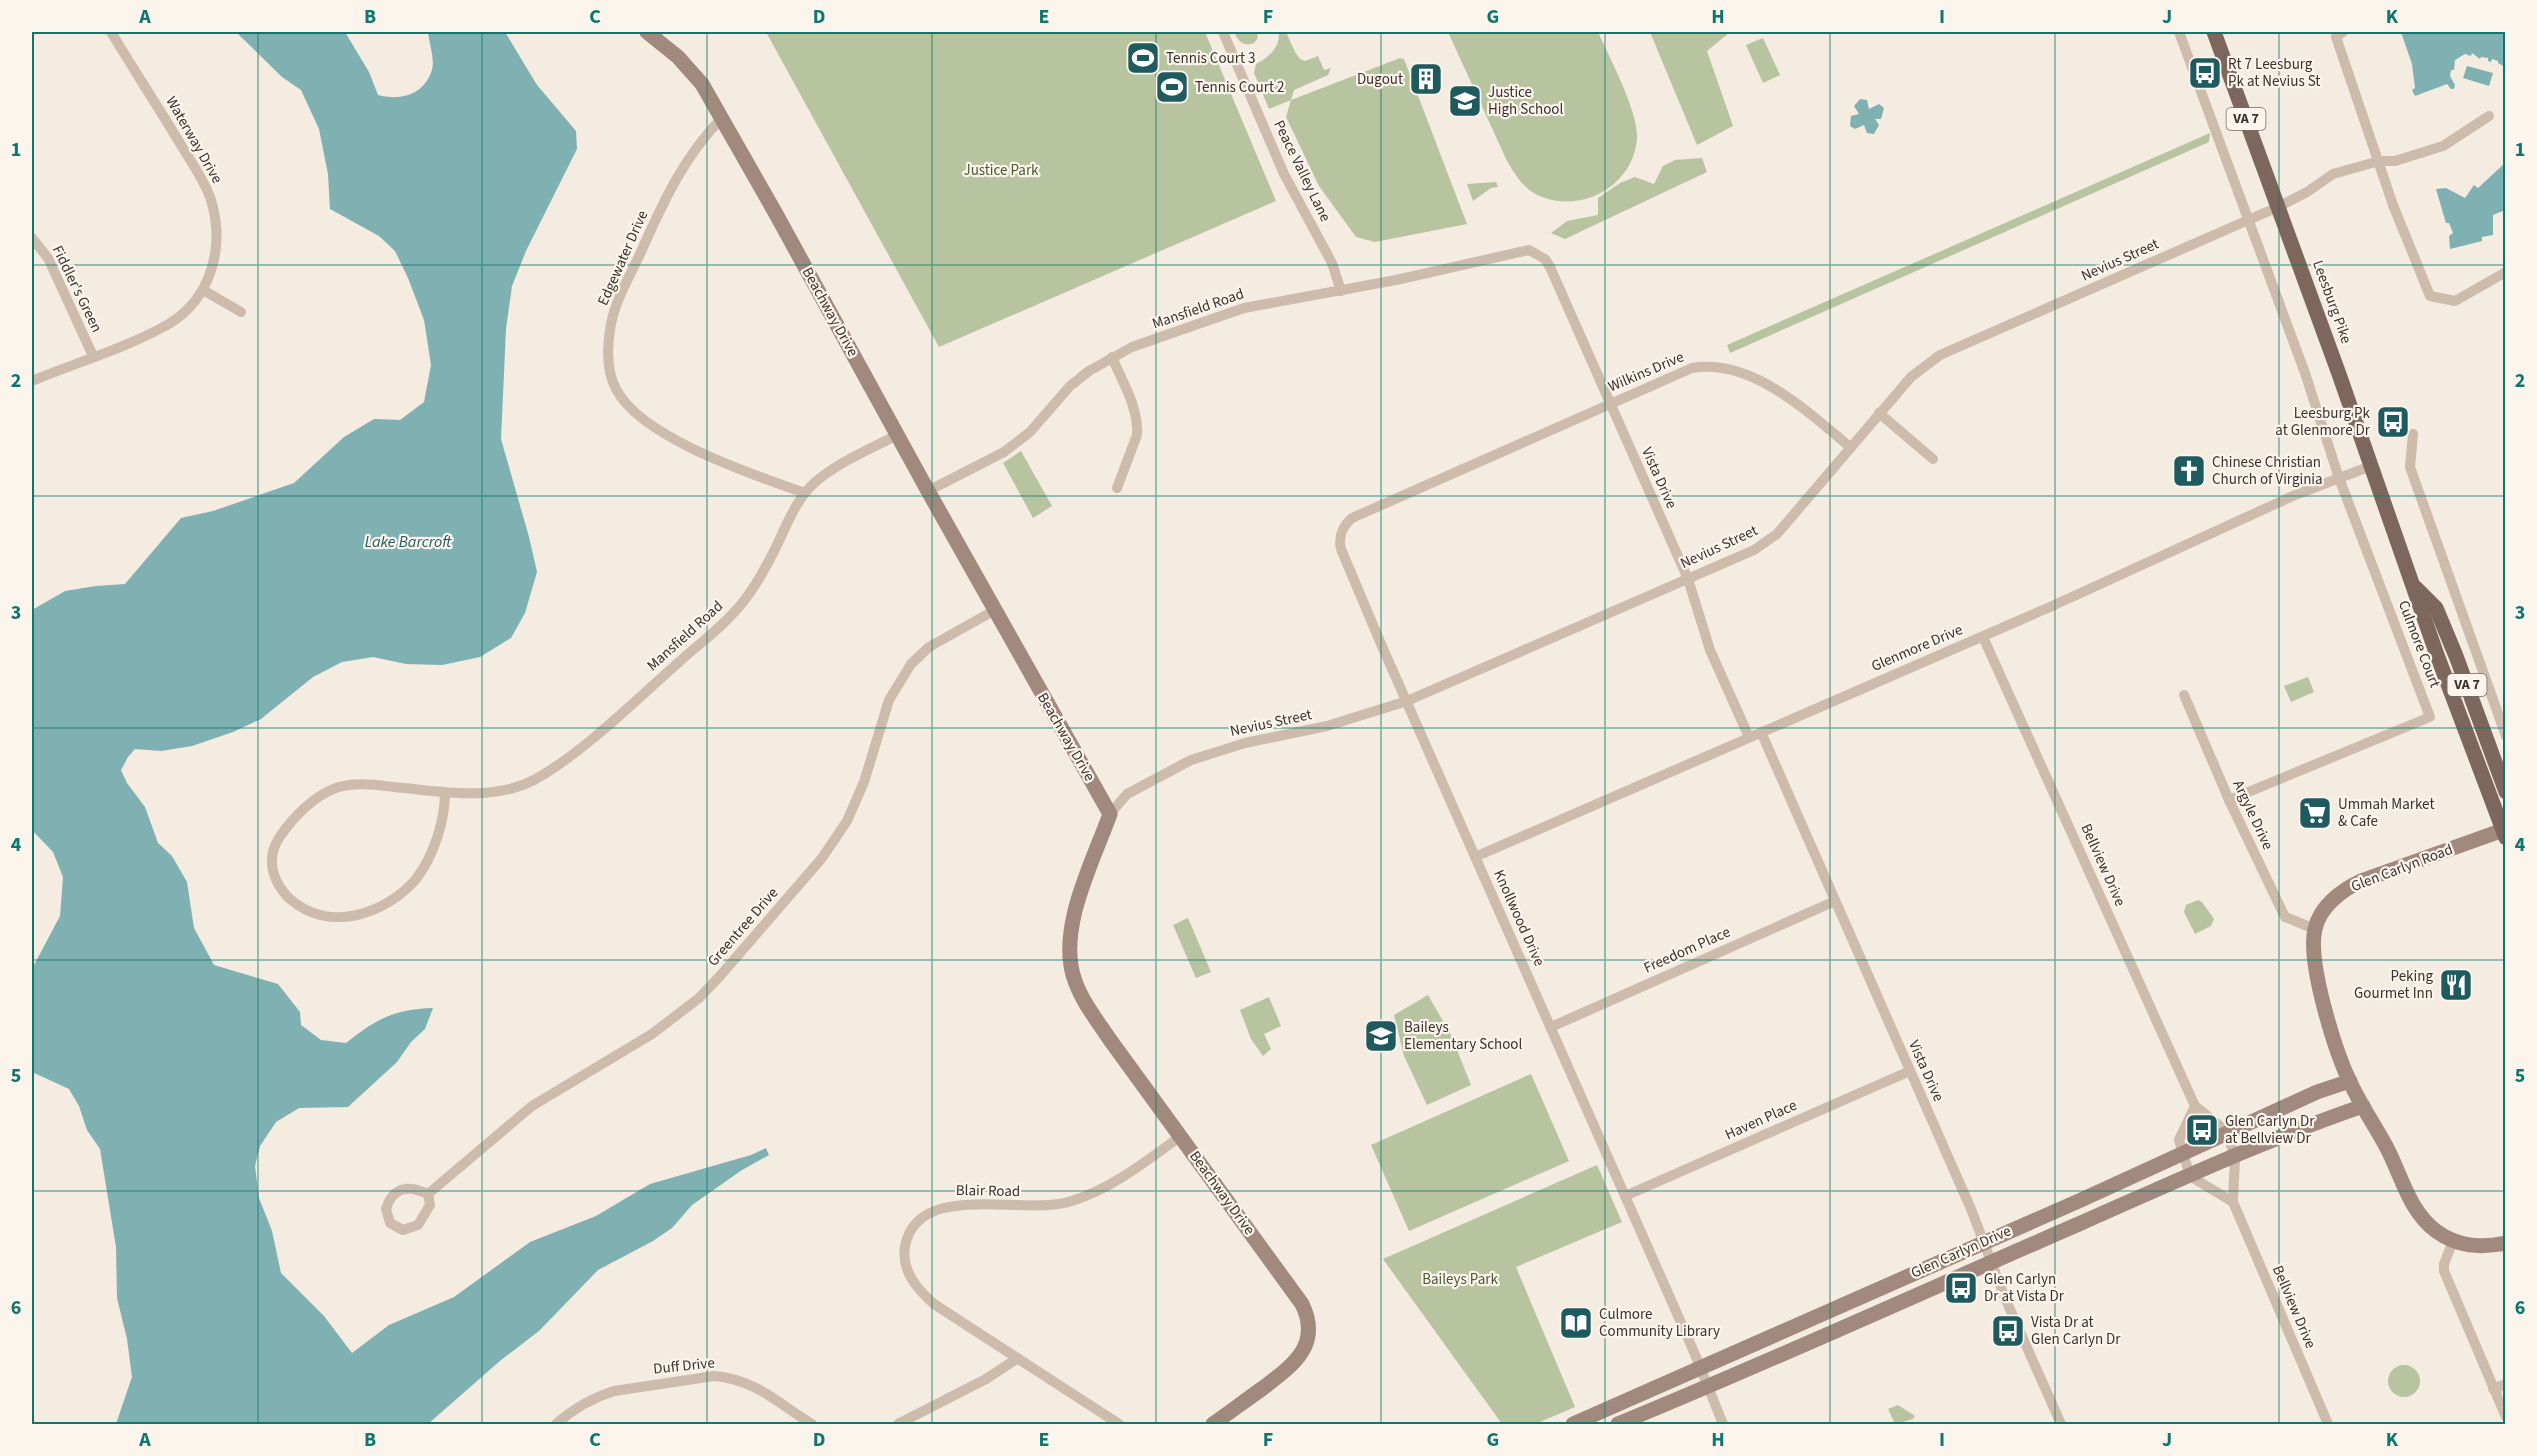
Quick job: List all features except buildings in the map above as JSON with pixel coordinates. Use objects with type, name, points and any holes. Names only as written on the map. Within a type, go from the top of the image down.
[{"type":"main road","name":"Leesburg Pike","points":[[2214,32],[2505,833]]},
{"type":"main road","name":"Leesburg Pike","points":[[2414,586],[2436,608],[2456,656],[2505,792]]},
{"type":"street","name":"Waterway Drive","points":[[32,381],[167,324],[187,309],[203,290],[216,254],[214,213],[209,195],[177,138],[111,32]]},
{"type":"street","name":"Beachway Drive","points":[[647,32],[692,71],[722,118],[1110,814],[1075,912],[1070,941],[1071,967],[1075,981],[1089,1009],[1302,1304],[1308,1324],[1305,1346],[1292,1366],[1213,1425]]},
{"type":"street","name":"Peace Valley Lane","points":[[1223,32],[1284,174],[1332,263],[1341,291]]},
{"type":"street","points":[[2179,32],[2305,373],[2339,478]]},
{"type":"street","points":[[2343,32],[2336,37],[2393,205],[2430,296],[2455,300],[2505,272]]},
{"type":"street","name":"Nevius Street","points":[[1110,814],[1127,794],[1191,760],[1216,751],[1327,726],[1407,700],[1754,550],[1777,534],[1911,376],[1940,355],[2278,207],[2307,192],[2333,174],[2379,161],[2395,161],[2443,146],[2489,116]]},
{"type":"street","name":"Edgewater Drive","points":[[722,118],[705,135],[684,164],[625,287],[610,328],[611,374],[623,400],[653,427],[758,477],[805,493]]},
{"type":"street","name":"Fiddler's Green","points":[[32,238],[48,258],[93,356]]},
{"type":"street","name":"Mansfield Road","points":[[928,491],[995,457],[1020,440],[1070,386],[1112,357],[1132,347],[1244,308],[1341,291],[1521,250]]},
{"type":"street","name":"Vista Drive","points":[[1521,250],[1537,252],[1550,267],[1688,579],[1710,650],[1749,737]]},
{"type":"street","points":[[203,290],[241,312]]},
{"type":"street","points":[[1112,357],[1136,413],[1138,426],[1137,435],[1117,488]]},
{"type":"street","name":"Wilkins Drive","points":[[1444,477],[1692,368],[1719,367],[1739,372],[1788,396],[1850,447]]},
{"type":"street","points":[[1879,413],[1933,459]]},
{"type":"street","points":[[2413,434],[2410,467],[2505,736]]},
{"type":"street","name":"Mansfield Road","points":[[445,792],[445,812],[438,832],[417,877],[398,897],[373,911],[345,917],[320,916],[299,907],[284,893],[271,863],[274,849],[282,833],[298,813],[322,794],[342,786],[365,784],[473,794],[530,782],[569,757],[740,606],[769,561],[805,493],[823,476],[897,435]]},
{"type":"street","name":"Glenmore Drive","points":[[1476,857],[1983,637],[2295,495],[2371,466]]},
{"type":"street","name":"Knollwood Drive","points":[[1444,477],[1352,518],[1346,523],[1340,535],[1341,549],[1701,1367],[1724,1425]]},
{"type":"street","name":"Culmore Court","points":[[2229,800],[2430,717],[2339,478]]},
{"type":"street","name":"Greentree Drive","points":[[428,1194],[532,1106],[652,1034],[699,998],[822,858],[847,821],[864,782],[889,700],[911,664],[929,647],[995,610]]},
{"type":"street","name":"Bellview Drive","points":[[1983,637],[2195,1106],[2227,1132],[2235,1158],[2233,1202],[2328,1425]]},
{"type":"street","name":"Argyle Drive","points":[[2184,695],[2229,800],[2285,917],[2315,929]]},
{"type":"street","name":"Vista Drive","points":[[1761,732],[1910,1071],[2061,1425]]},
{"type":"street","name":"Glen Carlyn Road","points":[[2315,929],[2324,910],[2334,898],[2361,880],[2505,833]]},
{"type":"street","name":"Freedom Place","points":[[1551,1027],[1835,901]]},
{"type":"street","points":[[2315,929],[2315,972],[2350,1081],[2386,1146],[2417,1212],[2436,1231],[2453,1241],[2479,1246],[2505,1243]]},
{"type":"street","name":"Haven Place","points":[[1625,1197],[1910,1071]]},
{"type":"street","name":"Glen Carlyn Drive","points":[[1573,1425],[2317,1092],[2350,1081]]},
{"type":"street","points":[[2195,1106],[2180,1140],[2190,1176],[2233,1202]]},
{"type":"street","name":"Glen Carlyn Drive","points":[[1618,1425],[1708,1388],[2313,1123],[2363,1106]]},
{"type":"street","name":"Blair Road","points":[[1119,1425],[922,1293],[907,1271],[904,1259],[906,1240],[910,1232],[928,1214],[953,1205],[1038,1207],[1071,1202],[1107,1187],[1180,1136]]},
{"type":"street","points":[[414,1188],[428,1194],[429,1205],[418,1225],[403,1230],[390,1223],[386,1209],[398,1191],[414,1188]]},
{"type":"street","points":[[2453,1241],[2444,1264],[2444,1271],[2505,1417]]},
{"type":"street","points":[[898,1425],[986,1379],[1018,1359]]},
{"type":"street","name":"Duff Drive","points":[[556,1425],[583,1405],[614,1390],[714,1376],[729,1377],[754,1385],[769,1393],[812,1425]]},
{"type":"street","points":[[2493,1389],[2505,1384]]},
{"type":"green space","name":"Justice Park","points":[[766,32],[1205,32],[1276,201],[939,347]]},
{"type":"green space","points":[[1234,32],[1258,32],[1257,39],[1254,43],[1244,44]]},
{"type":"green space","points":[[1279,32],[1286,32],[1300,59],[1305,61],[1318,56],[1324,70],[1331,68],[1328,75],[1294,90],[1291,100],[1269,109],[1254,73],[1256,64],[1276,47]]},
{"type":"green space","points":[[1448,32],[1598,32],[1628,100],[1636,128],[1637,139],[1626,170],[1616,182],[1589,198],[1558,201],[1542,197],[1531,191],[1507,161]]},
{"type":"green space","points":[[1650,32],[1730,32],[1707,51],[1733,126],[1697,145]]},
{"type":"green space","points":[[1763,38],[1780,75],[1763,83],[1746,45]]},
{"type":"green space","points":[[1400,58],[1404,59],[1467,224],[1375,242],[1356,237],[1319,186],[1286,117],[1291,100]]},
{"type":"green space","points":[[2210,133],[2209,142],[1730,353],[1727,345]]},
{"type":"green space","points":[[1702,158],[1707,172],[1565,239],[1551,233],[1567,221],[1598,215],[1598,198],[1620,183],[1635,177],[1654,184],[1663,166],[1675,160]]},
{"type":"green space","points":[[1496,182],[1498,187],[1491,188],[1473,201],[1467,184]]},
{"type":"green space","points":[[1021,451],[1052,506],[1033,518],[1003,463]]},
{"type":"green space","points":[[2308,677],[2314,692],[2291,702],[2284,686]]},
{"type":"green space","points":[[2198,900],[2214,919],[2211,926],[2195,934],[2184,912],[2186,905]]},
{"type":"green space","points":[[1188,918],[1211,972],[1196,978],[1173,925]]},
{"type":"green space","points":[[1428,995],[1451,1035],[1471,1085],[1427,1105],[1404,1056],[1394,1015]]},
{"type":"green space","points":[[1269,997],[1281,1026],[1264,1034],[1271,1049],[1263,1056],[1251,1039],[1240,1010]]},
{"type":"green space","points":[[1531,1074],[1569,1161],[1409,1231],[1371,1145]]},
{"type":"green space","name":"Baileys Park","points":[[1597,1165],[1622,1222],[1516,1267],[1575,1407],[1535,1424],[1502,1424],[1383,1259]]},
{"type":"green space","points":[[2404,1365],[2415,1370],[2420,1381],[2415,1392],[2404,1397],[2393,1392],[2388,1381],[2393,1370]]},
{"type":"green space","points":[[1898,1405],[1915,1416],[1913,1419],[1895,1424],[1888,1409]]},
{"type":"water","name":"Lake Barcroft","points":[[236,32],[345,32],[369,72],[378,95],[395,97],[411,94],[428,78],[433,61],[428,32],[505,32],[537,85],[576,131],[577,149],[526,251],[512,286],[506,329],[501,439],[537,572],[525,613],[511,638],[480,657],[442,665],[406,664],[373,657],[342,662],[313,677],[261,719],[233,732],[192,746],[161,751],[135,749],[121,770],[127,783],[145,807],[158,843],[172,856],[187,882],[194,928],[214,965],[278,984],[300,1012],[301,1025],[321,1040],[346,1043],[386,1017],[397,1013],[433,1008],[425,1029],[411,1042],[397,1062],[348,1107],[299,1108],[276,1122],[260,1146],[255,1166],[259,1198],[272,1231],[281,1273],[324,1316],[352,1353],[389,1325],[454,1297],[530,1242],[596,1216],[650,1184],[751,1155],[766,1148],[769,1155],[742,1170],[692,1205],[672,1228],[653,1241],[598,1270],[539,1331],[501,1360],[428,1424],[116,1424],[132,1377],[127,1339],[117,1298],[116,1247],[100,1149],[87,1130],[79,1106],[69,1089],[32,1072],[32,969],[60,916],[63,877],[53,852],[32,830],[32,610],[65,591],[125,584],[181,518],[213,511],[294,483],[344,437],[374,419],[400,420],[424,402],[431,365],[424,320],[395,251],[379,236],[330,209],[328,174],[319,129],[301,90],[282,77]]},
{"type":"water","points":[[2401,32],[2505,32],[2505,67],[2492,59],[2491,62],[2488,58],[2481,57],[2480,59],[2472,53],[2471,56],[2465,54],[2455,60],[2454,70],[2451,70],[2450,76],[2455,85],[2454,89],[2447,84],[2415,96],[2412,90],[2415,88],[2412,64]]},
{"type":"water","points":[[2467,66],[2493,73],[2489,86],[2463,78]]},
{"type":"water","points":[[1860,99],[1867,100],[1869,109],[1879,104],[1884,108],[1881,119],[1875,119],[1879,125],[1874,134],[1867,133],[1864,125],[1855,129],[1850,126],[1851,116],[1859,114],[1854,106]]},
{"type":"water","points":[[2505,163],[2505,210],[2493,215],[2493,235],[2482,237],[2482,241],[2450,249],[2449,236],[2453,233],[2449,223],[2446,223],[2436,189],[2446,188],[2465,198],[2474,185],[2478,188]]},
{"type":"place","name":"Tennis Court 3","points":[[1143,58]]},
{"type":"place","name":"Rt 7 Leesburg Pk at Nevius St","points":[[2205,73]]},
{"type":"place","name":"Dugout","points":[[1426,79]]},
{"type":"place","name":"Tennis Court 2","points":[[1172,87]]},
{"type":"place","name":"Justice High School","points":[[1465,101]]},
{"type":"place","name":"Leesburg Pk at Glenmore Dr","points":[[2393,422]]},
{"type":"place","name":"Chinese Christian Church of Virginia","points":[[2189,471]]},
{"type":"place","name":"Ummah Market & Cafe","points":[[2315,813]]},
{"type":"place","name":"Peking Gourmet Inn","points":[[2456,985]]},
{"type":"place","name":"Baileys Elementary School","points":[[1381,1036]]},
{"type":"place","name":"Glen Carlyn Dr at Bellview Dr","points":[[2202,1130]]},
{"type":"place","name":"Glen Carlyn Dr at Vista Dr","points":[[1961,1288]]},
{"type":"place","name":"Culmore Community Library","points":[[1576,1323]]},
{"type":"place","name":"Vista Dr at Glen Carlyn Dr","points":[[2008,1331]]}]
